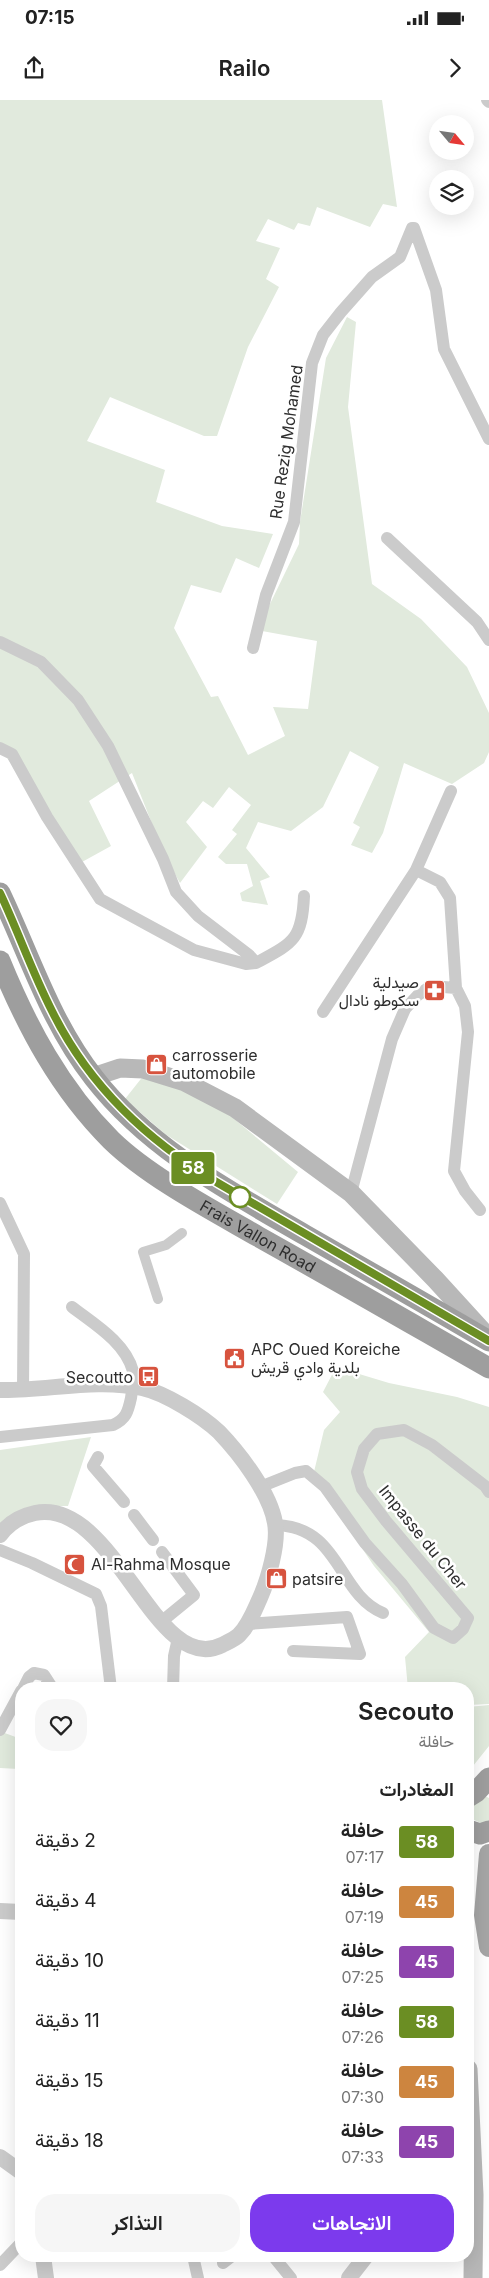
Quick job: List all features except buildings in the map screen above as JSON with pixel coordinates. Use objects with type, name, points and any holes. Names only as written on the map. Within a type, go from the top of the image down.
[{"type":"highway","name":"Frais Vallon Road","points":[[0,893],[52,1011],[69,1041],[94,1077],[141,1129],[188,1165],[489,1340]]},
{"type":"highway","name":"Frais Vallon Road","points":[[0,961],[32,1029],[61,1083],[99,1128],[126,1153],[203,1204],[489,1368]]},
{"type":"main road","points":[[94,1077],[120,1068],[143,1069],[185,1082],[235,1108],[351,1193],[436,1279],[489,1340]]},
{"type":"main road","points":[[489,1854],[484,1909],[489,1947]]},
{"type":"main road","points":[[472,2262],[473,2278]]},
{"type":"street","name":"Rue Rezig Mohamed","points":[[253,648],[266,594],[294,522],[312,362],[323,335],[340,312],[372,277],[400,257],[412,228],[414,228],[418,237],[436,290],[444,348],[489,439]]},
{"type":"street","points":[[387,538],[477,622],[489,640]]},
{"type":"street","points":[[0,642],[41,662],[78,700],[108,746],[163,858],[176,892],[198,916],[249,955],[256,964]]},
{"type":"street","points":[[0,748],[12,754],[47,817],[100,899],[194,950],[246,964],[256,964],[294,941],[303,921],[304,896]]},
{"type":"street","points":[[322,1012],[416,870],[450,791]]},
{"type":"street","points":[[416,870],[440,882],[450,898],[456,988],[465,1006],[468,1032],[454,1171],[465,1192],[480,1210]]},
{"type":"street","points":[[351,1193],[392,1039],[405,1009],[418,995],[431,986],[456,988]]},
{"type":"street","points":[[0,1203],[24,1254],[22,1391]]},
{"type":"street","points":[[158,1299],[143,1252],[166,1245],[182,1233]]},
{"type":"street","points":[[0,1436],[113,1425],[121,1422],[128,1414],[133,1386],[133,1372],[124,1352],[109,1335],[72,1307]]},
{"type":"street","points":[[0,1390],[22,1391],[109,1383],[144,1388],[174,1400],[217,1431],[233,1449],[270,1504],[276,1525],[273,1554],[263,1590],[248,1624],[238,1636],[215,1648],[198,1649],[178,1638],[161,1622],[112,1556],[89,1530],[62,1514],[48,1511],[25,1515],[5,1529],[0,1535]]},
{"type":"street","name":"Impasse du Cher","points":[[260,1487],[295,1473],[306,1471],[313,1476],[325,1487],[365,1543],[402,1584],[434,1628],[453,1638],[463,1629],[468,1618],[386,1521],[362,1489],[357,1472],[364,1449],[377,1434],[404,1430],[432,1445],[485,1486],[489,1492]]},
{"type":"street","points":[[98,1457],[93,1466],[124,1502]]},
{"type":"street","points":[[134,1516],[153,1540]]},
{"type":"street","points":[[276,1525],[288,1525],[308,1533],[325,1547],[343,1569],[361,1600],[383,1613]]},
{"type":"street","points":[[0,1550],[87,1588],[96,1594],[101,1606],[110,1682]]},
{"type":"street","points":[[161,1622],[194,1595],[162,1552]]},
{"type":"street","points":[[248,1624],[346,1617],[360,1654],[293,1651]]},
{"type":"street","points":[[173,1682],[174,1656],[178,1638]]},
{"type":"street","points":[[26,1682],[34,1673],[44,1675],[48,1682]]},
{"type":"street","points":[[0,1730],[15,1703]]},
{"type":"street","points":[[1,1912],[15,1912]]},
{"type":"street","points":[[0,2157],[15,2168]]},
{"type":"street","points":[[0,2265],[15,2250]]},
{"type":"street","points":[[44,2262],[46,2278]]},
{"type":"street","points":[[194,2262],[198,2278]]},
{"type":"street","points":[[278,2262],[291,2278]]},
{"type":"street","points":[[349,2278],[361,2262]]},
{"type":"shaded area","points":[[0,100],[382,100],[397,207],[383,204],[370,227],[317,207],[310,226],[298,223],[294,230],[268,219],[256,241],[280,248],[266,279],[279,287],[248,347],[217,436],[204,436],[110,397],[87,441],[165,470],[156,502],[222,526],[273,534],[259,568],[236,558],[221,593],[191,585],[174,628],[211,697],[218,696],[248,755],[285,736],[273,707],[308,709],[317,641],[262,631],[269,606],[299,544],[300,522],[326,358],[347,317],[356,322],[348,407],[372,584],[421,619],[467,667],[489,713],[489,752],[484,763],[452,784],[404,763],[383,833],[372,853],[351,845],[360,827],[353,823],[379,767],[350,751],[323,807],[291,831],[258,822],[246,848],[270,877],[260,881],[268,905],[242,901],[240,893],[253,886],[247,864],[226,864],[218,857],[237,834],[232,830],[251,805],[229,787],[213,808],[203,801],[186,822],[207,847],[180,883],[164,854],[132,773],[89,801],[111,846],[82,862],[0,748]]},
{"type":"shaded area","points":[[144,1075],[180,1085],[221,1108],[298,1172],[277,1204],[165,1134],[125,1099]]},
{"type":"shaded area","points":[[336,1367],[389,1383],[457,1397],[489,1407],[489,1704],[474,1705],[474,1682],[407,1682],[405,1657],[429,1632],[374,1566],[313,1476],[324,1430],[340,1412],[323,1392]]},
{"type":"shaded area","points":[[91,1437],[68,1506],[39,1506],[0,1526],[0,1450]]},
{"type":"shaded area","points":[[489,1705],[489,1746],[474,1765],[474,1706]]},
{"type":"shaded area","points":[[2,1732],[15,1737],[15,1769],[0,1768],[0,1734]]},
{"type":"shaded area","points":[[485,1796],[489,1798],[489,1823],[483,1824],[474,1820],[474,1803]]},
{"type":"bus line","name":"58","points":[[0,893],[43,993],[69,1041],[110,1097],[141,1129],[188,1165],[489,1341]]},
{"type":"place","name":"صيدلية سكوطو نادال","points":[[435,991]]},
{"type":"place","name":"carrosserie automobile","points":[[156,1064]]},
{"type":"place","name":"APC Oued Koreiche بلدية وادي قريش","points":[[235,1358]]},
{"type":"place","name":"Secoutto","points":[[149,1377]]},
{"type":"place","name":"Al-Rahma Mosque","points":[[75,1564]]},
{"type":"place","name":"patsire","points":[[276,1579]]}]
